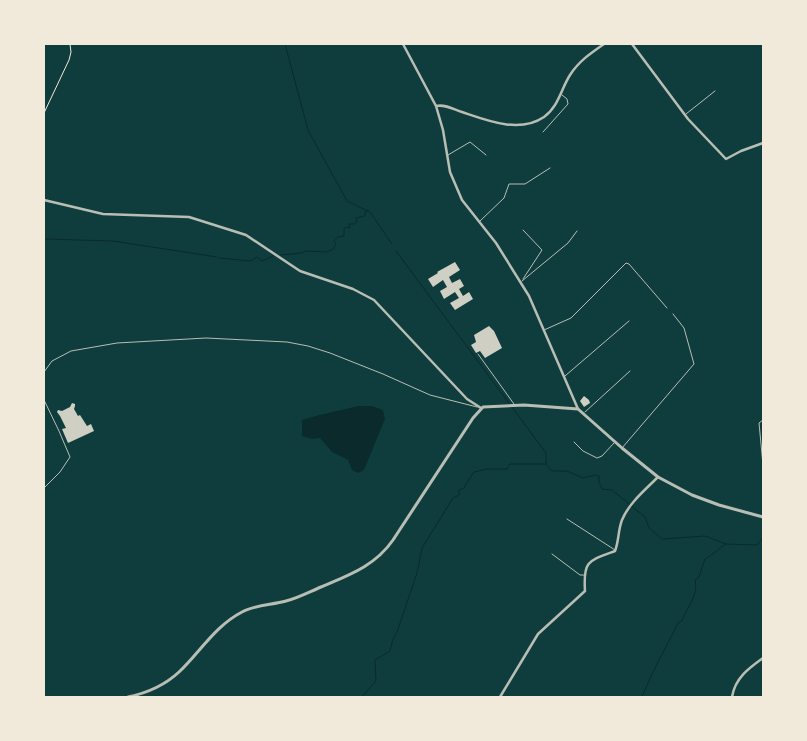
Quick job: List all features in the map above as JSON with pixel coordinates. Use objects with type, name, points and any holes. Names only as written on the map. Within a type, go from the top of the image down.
[{"type":"street","points":[[403,44],[436,106],[443,130],[450,172],[462,200],[530,296],[578,409]]},
{"type":"street","points":[[436,106],[444,105],[495,123],[518,124],[536,121],[552,110],[568,78],[579,64],[604,44]]},
{"type":"street","points":[[632,44],[685,114],[726,159],[741,150],[763,143]]},
{"type":"street","points":[[44,200],[103,214],[189,218],[246,235],[300,271],[353,288],[374,300],[467,399],[479,407],[514,405],[578,409],[658,477],[692,495],[719,505],[763,516]]},
{"type":"street","points":[[128,697],[150,692],[178,674],[200,648],[233,617],[251,608],[286,602],[362,570],[378,559],[393,540],[479,407]]},
{"type":"street","points":[[500,697],[538,634],[585,591],[584,575],[587,564],[595,558],[615,550],[618,543],[621,521],[629,507],[658,477]]},
{"type":"street","points":[[732,697],[741,676],[763,658]]},
{"type":"lane","points":[[685,114],[715,91]]},
{"type":"lane","points":[[543,132],[568,104],[567,99],[561,94]]},
{"type":"lane","points":[[447,156],[470,142],[486,155]]},
{"type":"lane","points":[[479,222],[504,198],[509,184],[525,184],[550,168]]},
{"type":"lane","points":[[521,281],[542,250],[523,230]]},
{"type":"lane","points":[[521,281],[568,243],[577,231]]},
{"type":"lane","points":[[544,330],[571,318],[626,263],[629,264],[667,308]]},
{"type":"lane","points":[[622,448],[694,364],[684,328],[673,314]]},
{"type":"lane","points":[[564,376],[629,321]]},
{"type":"lane","points":[[44,372],[52,361],[71,351],[118,343],[206,338],[287,342],[330,353],[430,395],[479,407]]},
{"type":"lane","points":[[478,354],[514,405]]},
{"type":"lane","points":[[585,413],[630,371]]},
{"type":"lane","points":[[44,400],[60,431],[70,458],[60,472],[44,488]]},
{"type":"lane","points":[[763,420],[759,423],[763,465]]},
{"type":"lane","points":[[574,442],[583,452],[597,458],[602,456],[615,442]]},
{"type":"lane","points":[[567,519],[615,550]]},
{"type":"lane","points":[[552,554],[580,575],[584,575]]},
{"type":"path","points":[[44,114],[69,60],[70,44]]},
{"type":"water","points":[[358,406],[372,406],[383,410],[385,419],[364,470],[358,473],[352,470],[348,460],[332,452],[320,438],[312,439],[302,436],[302,420]]},
{"type":"building","points":[[455,262],[460,270],[449,277],[452,283],[460,279],[464,286],[459,289],[463,296],[469,292],[473,299],[455,310],[450,303],[459,298],[455,292],[444,299],[440,291],[447,287],[443,280],[433,287],[428,279]]},
{"type":"building","points":[[489,326],[494,331],[502,348],[485,358],[480,351],[476,353],[471,345],[476,342],[474,335]]},
{"type":"building","points":[[584,396],[590,403],[584,407],[580,401]]},
{"type":"building","points":[[72,403],[75,404],[74,409],[78,416],[80,415],[87,426],[91,424],[94,431],[68,443],[62,429],[66,428],[57,412],[58,410],[62,411],[70,407]]},
{"type":"waterway","points":[[285,44],[308,130],[347,201],[370,212],[392,244]]},
{"type":"waterway","points":[[281,255],[332,250],[336,245],[334,241],[338,237],[344,236],[344,229],[346,227],[350,228],[349,224],[357,222],[356,218],[365,216],[365,212],[368,211]]},
{"type":"waterway","points":[[44,239],[113,241],[217,257]]},
{"type":"waterway","points":[[396,251],[546,453],[546,464],[552,471],[567,471],[583,478],[599,476],[602,489],[612,490],[645,517],[649,528],[662,539],[705,536],[726,544],[757,545],[763,538]]},
{"type":"waterway","points":[[219,258],[251,261],[257,257],[262,261],[273,256]]},
{"type":"waterway","points":[[362,697],[376,681],[375,660],[390,651],[417,573],[422,548],[453,498],[459,495],[459,490],[464,488],[474,472],[487,469],[507,469],[510,464],[546,464]]},
{"type":"waterway","points":[[642,697],[678,623],[682,621],[692,602],[696,586],[695,580],[699,577],[705,559],[726,544]]}]
